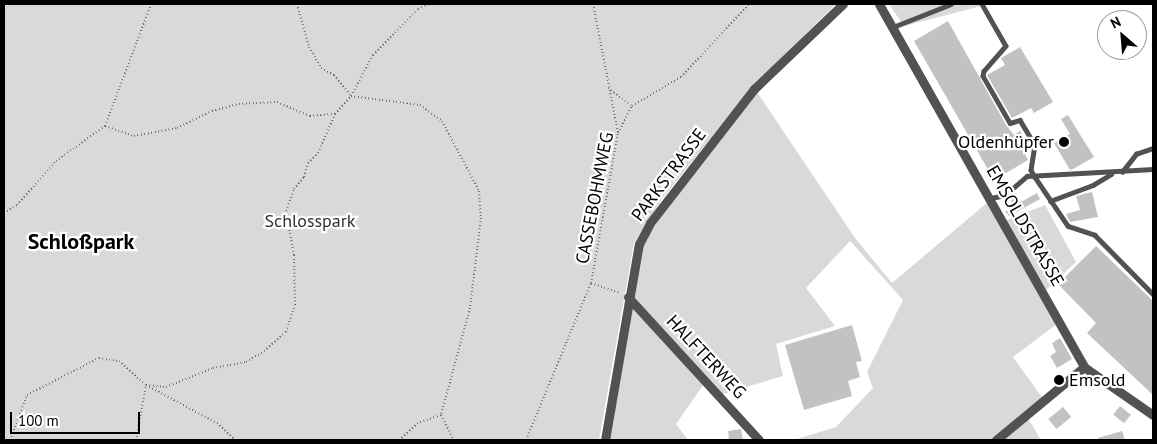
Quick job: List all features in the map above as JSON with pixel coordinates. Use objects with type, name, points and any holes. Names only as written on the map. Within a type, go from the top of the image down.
[{"type":"street","name":"PARKSTRASSE","points":[[605,440],[628,297],[639,244],[650,223],[754,89],[843,4]]},
{"type":"street","name":"EMSOLDSTRASSE","points":[[879,4],[991,198],[1084,366],[1153,415]]},
{"type":"street","name":"HALFTERWEG","points":[[628,297],[759,440]]},
{"type":"street","points":[[996,440],[1084,366]]},
{"type":"lane","points":[[892,28],[950,4]]},
{"type":"lane","points":[[982,4],[1006,46],[984,71],[983,76],[1010,123],[1020,120],[1035,145],[1031,170],[1035,177],[1068,226],[1095,235],[1153,294]]},
{"type":"lane","points":[[1122,172],[1136,154],[1153,148]]},
{"type":"lane","points":[[991,198],[1005,195],[1022,178],[1153,169]]},
{"type":"lane","points":[[1050,200],[1093,184],[1112,173]]},
{"type":"path","points":[[4,213],[17,205],[56,161],[105,126],[151,4]]},
{"type":"path","points":[[296,4],[310,47],[321,68],[334,75],[352,96],[420,105],[442,122],[479,191],[481,218],[470,308],[441,415],[454,440]]},
{"type":"path","points":[[146,385],[166,387],[213,368],[246,362],[264,351],[286,332],[295,305],[294,255],[286,211],[294,188],[304,177],[308,162],[318,153],[335,114],[352,96],[373,55],[418,9],[429,4]]},
{"type":"path","points":[[593,4],[618,133]]},
{"type":"path","points":[[608,88],[632,106],[681,78],[749,4]]},
{"type":"path","points":[[105,126],[134,136],[177,128],[212,111],[239,104],[277,102],[310,116],[335,114]]},
{"type":"path","name":"CASSEBOHMWEG","points":[[526,440],[591,283],[618,133],[632,106]]},
{"type":"path","points":[[591,283],[628,297]]},
{"type":"path","points":[[10,440],[27,395],[99,358],[119,361],[146,385],[217,423],[235,440]]},
{"type":"path","points":[[136,440],[146,385]]},
{"type":"path","points":[[399,440],[418,423],[441,415]]},
{"type":"green space","name":"Schlosspark","points":[[4,4],[836,4],[756,82],[662,199],[634,243],[599,440],[4,440]]},
{"type":"green space","points":[[889,4],[989,4],[904,26]]},
{"type":"green space","points":[[757,92],[855,238],[892,283],[988,202],[1061,321],[1013,357],[1044,400],[1026,415],[1041,440],[794,440],[836,427],[873,388],[867,372],[903,300],[850,241],[806,288],[835,326],[776,344],[783,376],[720,395],[706,381],[676,424],[688,440],[609,440],[643,245],[669,204]]},
{"type":"green space","points":[[1045,205],[1076,262],[1045,291],[1005,221]]},
{"type":"building","points":[[948,21],[1006,125],[1014,135],[1020,131],[1030,149],[1024,152],[1028,160],[994,180],[914,41]]},
{"type":"building","points":[[1020,47],[1053,102],[1034,113],[1031,108],[1012,118],[987,75],[1005,65],[1001,58]]},
{"type":"building","points":[[1068,115],[1094,157],[1070,170],[1054,143],[1070,134],[1061,119]]},
{"type":"building","points":[[1092,192],[1098,217],[1070,222],[1066,214],[1080,210],[1076,196]]},
{"type":"building","points":[[1016,193],[1021,202],[1037,193],[1040,199],[1009,216],[1005,211],[1014,206],[1009,197]]},
{"type":"building","points":[[1096,246],[1153,301],[1153,395],[1087,333],[1096,323],[1058,284]]},
{"type":"building","points":[[852,325],[862,361],[856,362],[860,377],[848,381],[852,396],[804,410],[785,345]]},
{"type":"building","points":[[1060,338],[1072,359],[1057,368],[1050,356],[1056,352],[1052,343]]},
{"type":"building","points":[[1120,406],[1131,415],[1124,423],[1113,415]]},
{"type":"building","points":[[1063,407],[1071,417],[1056,429],[1048,419]]},
{"type":"building","points":[[741,429],[743,440],[729,440],[728,431]]},
{"type":"building","points":[[1122,431],[1125,440],[1098,440],[1098,438]]},
{"type":"place","name":"Oldenhüpfer","points":[[1064,142]]},
{"type":"place","name":"Emsold","points":[[1059,380]]},
{"type":"district","name":"Schloßpark","points":[[81,242]]}]
